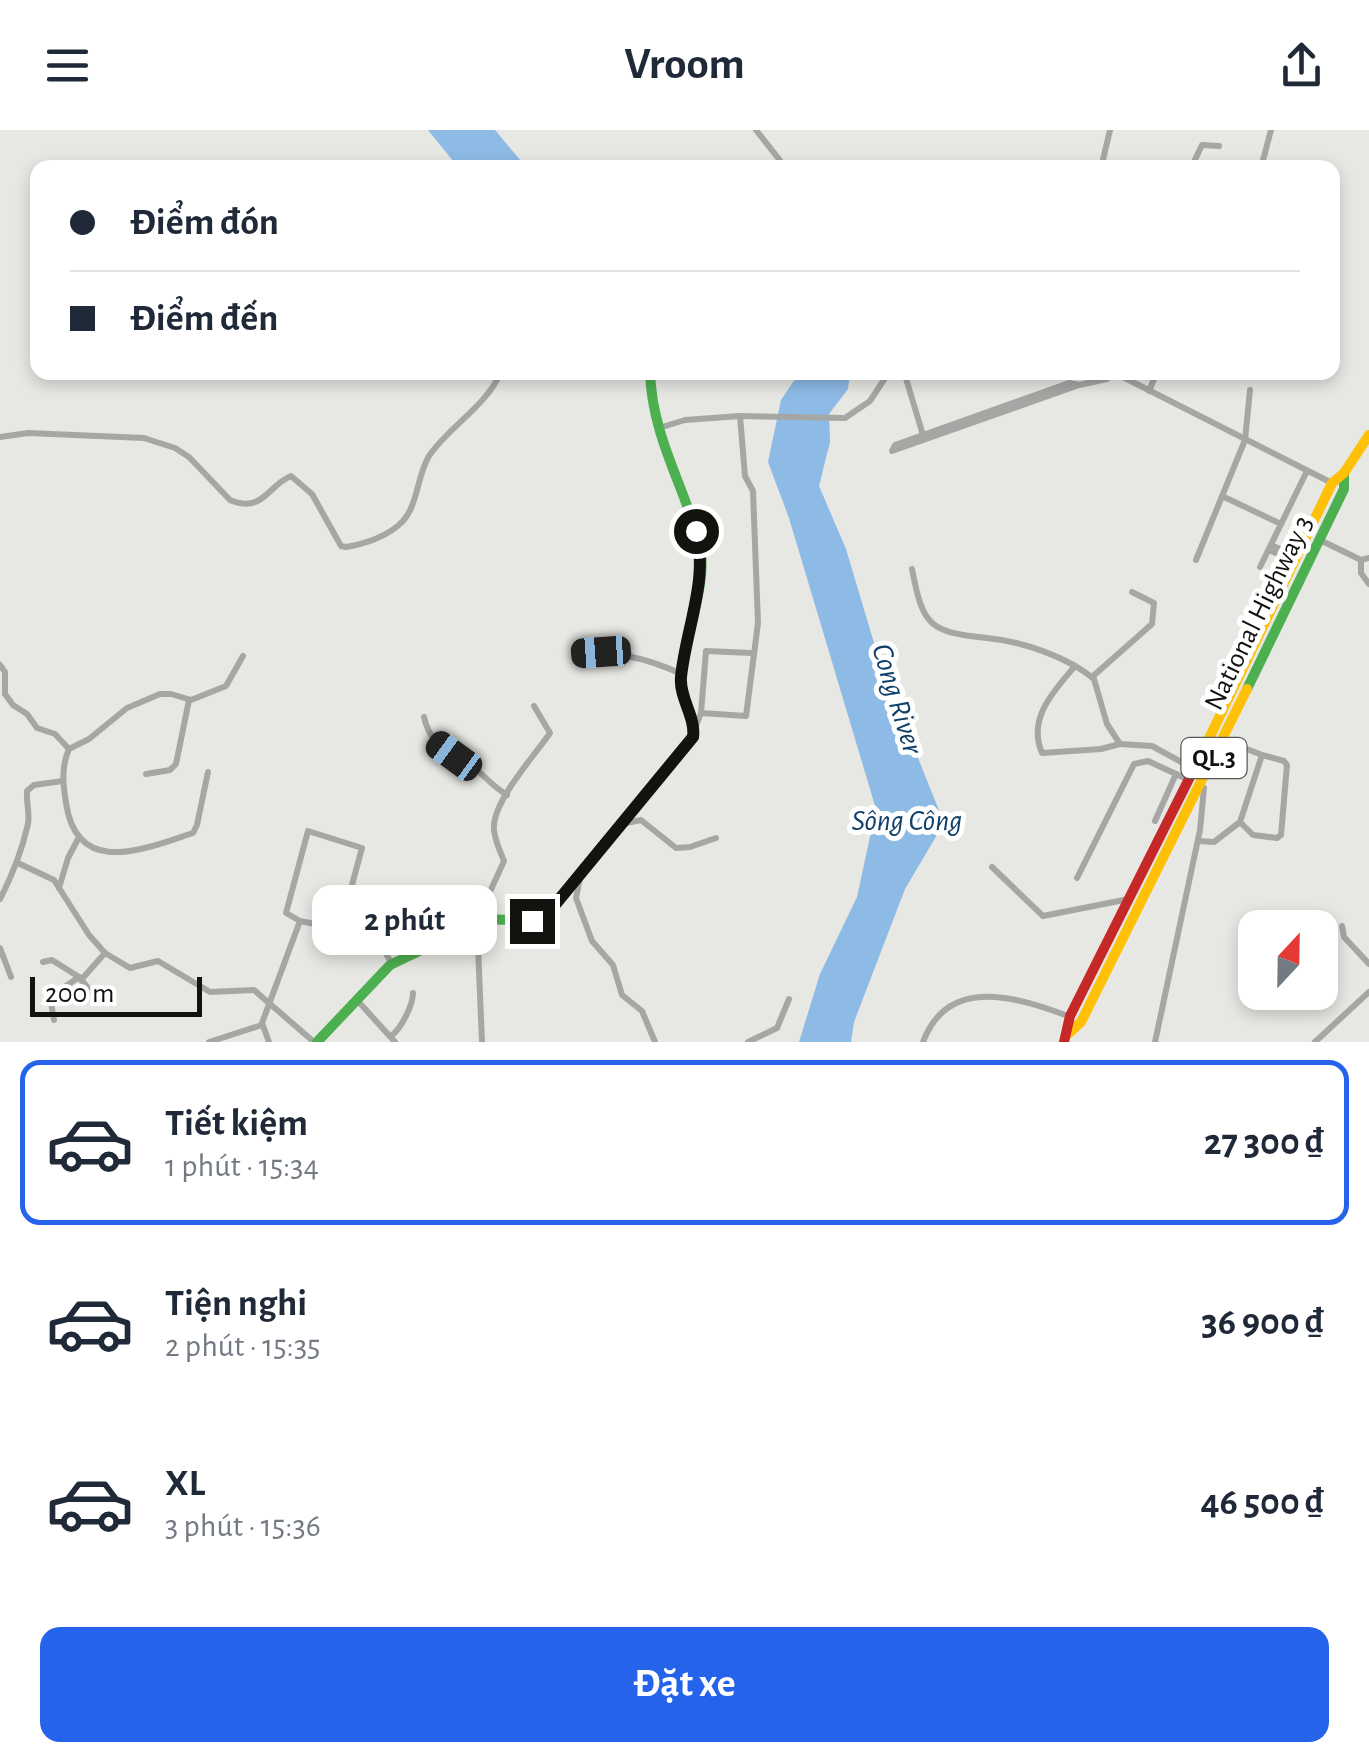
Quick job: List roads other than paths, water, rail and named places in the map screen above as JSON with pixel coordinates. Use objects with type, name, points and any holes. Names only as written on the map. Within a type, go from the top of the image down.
[{"type":"main road","points":[[316,1042],[392,964],[480,922],[544,918],[693,737],[694,729],[682,698],[682,674],[700,574],[700,545],[649,399],[650,380]]},
{"type":"main road","name":"National Highway 3","points":[[1066,1038],[1195,776],[1332,483],[1344,474],[1369,435]]},
{"type":"main road","name":"National Highway 3","points":[[1076,1019],[1130,899],[1195,776],[1223,740],[1344,489],[1344,474]]},
{"type":"street","points":[[756,130],[780,160]]},
{"type":"street","points":[[1103,160],[1110,130]]},
{"type":"street","points":[[1262,160],[1271,130]]},
{"type":"street","points":[[1195,160],[1202,146],[1219,146]]},
{"type":"street","points":[[0,437],[28,432],[144,438],[175,448],[188,457],[238,504],[261,500],[291,476],[312,494],[346,547],[391,531],[406,518],[427,459],[442,439],[481,403],[497,380]]},
{"type":"street","points":[[658,428],[685,420],[740,416],[842,418],[870,401],[884,380]]},
{"type":"street","points":[[906,380],[923,435]]},
{"type":"street","points":[[1072,380],[1079,385]]},
{"type":"street","points":[[1079,385],[892,451],[895,445],[923,435],[1079,385],[1097,380]]},
{"type":"street","points":[[1122,380],[1344,489]]},
{"type":"street","points":[[1149,391],[1154,380]]},
{"type":"street","points":[[1196,560],[1245,440],[1250,390]]},
{"type":"street","points":[[701,713],[745,717],[758,623],[753,491],[745,476],[740,416]]},
{"type":"street","points":[[1260,567],[1306,470]]},
{"type":"street","points":[[1222,496],[1281,524]]},
{"type":"street","points":[[1319,540],[1365,559],[1361,573],[1369,584]]},
{"type":"street","points":[[1270,547],[1297,560]]},
{"type":"street","points":[[912,570],[921,608],[950,635],[1022,645],[1092,677],[1107,724],[1120,744]]},
{"type":"street","points":[[1092,677],[1152,624],[1154,604],[1132,592]]},
{"type":"street","points":[[694,729],[701,713],[706,651],[752,653]]},
{"type":"street","points":[[577,653],[640,656],[682,674]]},
{"type":"street","points":[[69,749],[89,739],[128,708],[160,694],[189,700],[226,686],[243,656]]},
{"type":"street","points":[[0,665],[5,672],[5,694],[14,706],[37,728],[54,734],[69,749]]},
{"type":"street","points":[[1075,666],[1040,713],[1038,747],[1042,753],[1120,744],[1152,746],[1195,776]]},
{"type":"street","points":[[146,774],[170,770],[176,764],[189,700]]},
{"type":"street","points":[[482,1042],[480,922],[504,861],[494,820],[550,733],[534,706]]},
{"type":"street","points":[[424,717],[426,730],[436,744],[469,764],[507,795]]},
{"type":"street","points":[[1223,740],[1280,758],[1287,765],[1283,831],[1277,838],[1260,837],[1240,822]]},
{"type":"street","points":[[69,749],[62,780],[68,820],[78,839],[94,849],[128,852],[193,833],[208,772]]},
{"type":"street","points":[[1198,841],[1214,842],[1240,822],[1262,754]]},
{"type":"street","points":[[1077,878],[1134,764],[1148,762],[1176,774],[1195,776]]},
{"type":"street","points":[[1155,821],[1176,774]]},
{"type":"street","points":[[1155,1042],[1198,841],[1195,776]]},
{"type":"street","points":[[0,899],[18,862],[17,852],[28,821],[27,791],[34,784],[62,780]]},
{"type":"street","points":[[620,825],[642,820],[676,848],[716,838]]},
{"type":"street","points":[[310,830],[362,848],[346,913],[340,928],[287,915],[310,830]]},
{"type":"street","points":[[59,888],[78,839]]},
{"type":"street","points":[[18,862],[50,876],[105,953],[130,968],[158,961],[210,992],[254,990],[316,1042]]},
{"type":"street","points":[[992,868],[1043,916],[1130,899]]},
{"type":"street","points":[[579,874],[576,898],[592,941],[613,965],[622,995],[642,1011],[655,1042]]},
{"type":"street","points":[[346,913],[372,930],[392,964]]},
{"type":"street","points":[[209,1042],[262,1024],[300,920]]},
{"type":"street","points":[[1342,926],[1344,937],[1369,964]]},
{"type":"street","points":[[0,948],[11,977]]},
{"type":"street","points":[[54,1020],[50,997],[80,978],[105,953]]},
{"type":"street","points":[[44,962],[52,960],[80,978],[98,999]]},
{"type":"street","points":[[1315,1042],[1369,992]]},
{"type":"street","points":[[357,1000],[392,1039],[413,1002],[413,994]]},
{"type":"street","points":[[923,1042],[943,1011],[962,1001],[984,997],[1008,996],[1076,1019]]},
{"type":"street","points":[[748,1042],[778,1028],[789,998]]},
{"type":"street","points":[[262,1024],[269,1042]]},
{"type":"water","points":[[428,130],[495,130],[520,160],[452,160]]},
{"type":"water","name":"Sông Công","points":[[794,380],[849,380],[848,389],[829,414],[830,442],[819,486],[846,549],[880,663],[944,823],[905,889],[854,1022],[851,1042],[799,1042],[820,974],[857,897],[876,809],[789,518],[768,462],[781,400]]},
{"type":"water label","name":"Cong River","points":[[897,699]]}]
